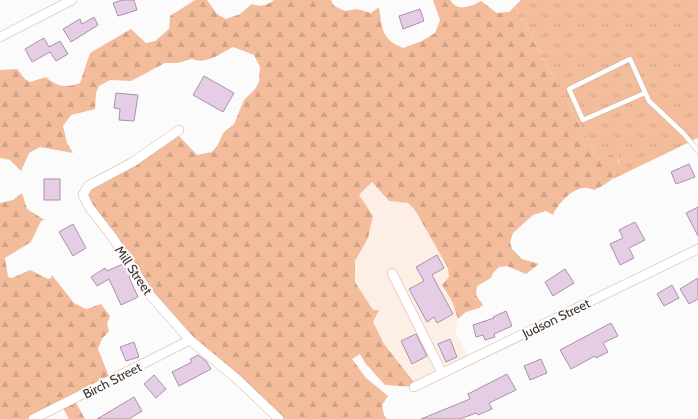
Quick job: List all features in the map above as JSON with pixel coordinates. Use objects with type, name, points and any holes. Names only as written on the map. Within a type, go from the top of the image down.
[{"type":"street","points":[[0,37],[72,0]]},
{"type":"street","name":"Mill Street","points":[[178,130],[133,162],[88,186],[83,195],[89,207],[113,238],[151,296],[190,340],[237,379],[279,419]]},
{"type":"street","name":"Judson Street","points":[[414,387],[698,249]]},
{"type":"street","points":[[392,273],[442,374]]},
{"type":"street","name":"Birch Street","points":[[33,419],[190,340]]},
{"type":"lane","points":[[645,93],[583,120],[569,89],[630,59],[649,101],[684,133],[698,151]]},
{"type":"shaded area","points":[[372,182],[389,201],[408,203],[415,210],[448,268],[449,277],[443,285],[452,301],[458,319],[455,330],[458,338],[472,362],[417,386],[384,344],[373,322],[373,310],[355,282],[355,261],[368,238],[359,195]]},
{"type":"green space","points":[[195,0],[207,0],[217,14],[226,19],[240,14],[252,4],[263,5],[274,0],[331,0],[334,6],[345,11],[357,9],[371,13],[379,7],[384,32],[390,41],[403,48],[422,41],[435,33],[440,20],[433,0],[450,0],[453,4],[460,7],[473,5],[481,1],[497,13],[509,12],[515,6],[599,160],[618,152],[619,160],[617,172],[606,184],[594,190],[585,188],[574,191],[558,206],[553,215],[546,211],[533,215],[513,233],[510,242],[512,249],[522,259],[539,264],[526,274],[507,266],[499,267],[493,273],[491,278],[477,286],[476,295],[483,305],[479,308],[466,312],[458,319],[452,301],[442,285],[449,277],[448,268],[415,210],[408,203],[389,201],[372,182],[359,195],[373,216],[368,238],[355,261],[355,282],[373,310],[379,310],[373,322],[384,344],[417,386],[385,385],[365,363],[360,354],[352,359],[366,378],[388,396],[382,405],[384,415],[387,419],[277,419],[161,308],[85,194],[91,185],[178,135],[197,155],[212,152],[217,146],[224,132],[234,124],[244,100],[255,89],[259,82],[260,67],[254,55],[233,47],[208,60],[203,61],[192,59],[177,63],[165,63],[131,81],[110,80],[99,86],[96,93],[95,109],[71,115],[63,126],[67,143],[73,153],[40,147],[29,153],[21,171],[10,160],[0,158],[0,70],[17,69],[25,79],[30,82],[46,77],[54,83],[62,86],[70,86],[80,83],[90,53],[131,29],[146,43],[155,41],[169,29],[170,16]]},
{"type":"green space","points":[[521,0],[698,0],[698,138],[613,179],[619,163],[618,153],[599,160],[515,6]]},
{"type":"green space","points":[[22,193],[27,209],[45,219],[41,221],[31,242],[5,258],[8,277],[12,278],[30,270],[48,279],[51,278],[52,275],[74,303],[86,309],[101,304],[110,316],[107,324],[109,331],[102,339],[98,349],[110,379],[75,401],[85,419],[69,419],[63,408],[38,419],[0,419],[0,203],[13,200]]},
{"type":"building","points":[[122,0],[134,0],[137,10],[118,16],[113,3]]},
{"type":"building","points":[[420,9],[424,21],[403,29],[399,16]]},
{"type":"building","points":[[94,17],[98,25],[71,42],[63,29],[80,19],[82,24]]},
{"type":"building","points":[[44,38],[49,47],[60,41],[68,54],[56,61],[50,52],[32,62],[25,49]]},
{"type":"building","points":[[204,76],[234,93],[223,112],[193,95]]},
{"type":"building","points":[[116,93],[138,95],[134,121],[119,120],[120,109],[114,108]]},
{"type":"building","points":[[689,164],[695,177],[676,184],[671,172]]},
{"type":"building","points":[[44,179],[60,179],[60,200],[44,200]]},
{"type":"building","points":[[698,207],[698,236],[686,213]]},
{"type":"building","points":[[635,222],[645,240],[629,248],[634,258],[620,265],[610,244],[623,238],[619,230]]},
{"type":"building","points":[[73,224],[86,248],[73,256],[59,232]]},
{"type":"building","points":[[437,255],[444,268],[432,275],[453,314],[437,323],[434,317],[427,322],[409,289],[424,281],[416,267]]},
{"type":"building","points":[[123,264],[131,276],[129,277],[138,297],[121,305],[109,279],[97,286],[91,277],[105,268],[107,271]]},
{"type":"building","points":[[565,269],[574,283],[553,296],[545,282]]},
{"type":"building","points":[[698,278],[698,299],[689,304],[680,289]]},
{"type":"building","points":[[672,285],[679,298],[664,306],[657,294]]},
{"type":"building","points":[[506,311],[512,326],[494,334],[495,337],[485,340],[483,335],[476,337],[473,325],[494,318],[493,317]]},
{"type":"building","points":[[611,323],[618,336],[603,343],[608,352],[596,358],[595,356],[571,369],[560,350]]},
{"type":"building","points":[[416,334],[427,356],[412,364],[401,341]]},
{"type":"building","points":[[450,339],[457,357],[446,362],[438,344]]},
{"type":"building","points":[[134,342],[139,357],[126,361],[120,347]]},
{"type":"building","points":[[198,355],[206,361],[211,369],[179,386],[172,372],[192,362],[190,359]]},
{"type":"building","points":[[541,359],[547,373],[530,380],[524,366]]},
{"type":"building","points":[[507,374],[516,390],[489,403],[492,409],[478,415],[476,413],[460,419],[421,419],[470,399],[468,394]]},
{"type":"building","points":[[154,375],[166,389],[156,398],[144,384]]},
{"type":"building","points":[[134,397],[142,411],[129,419],[97,419]]}]
